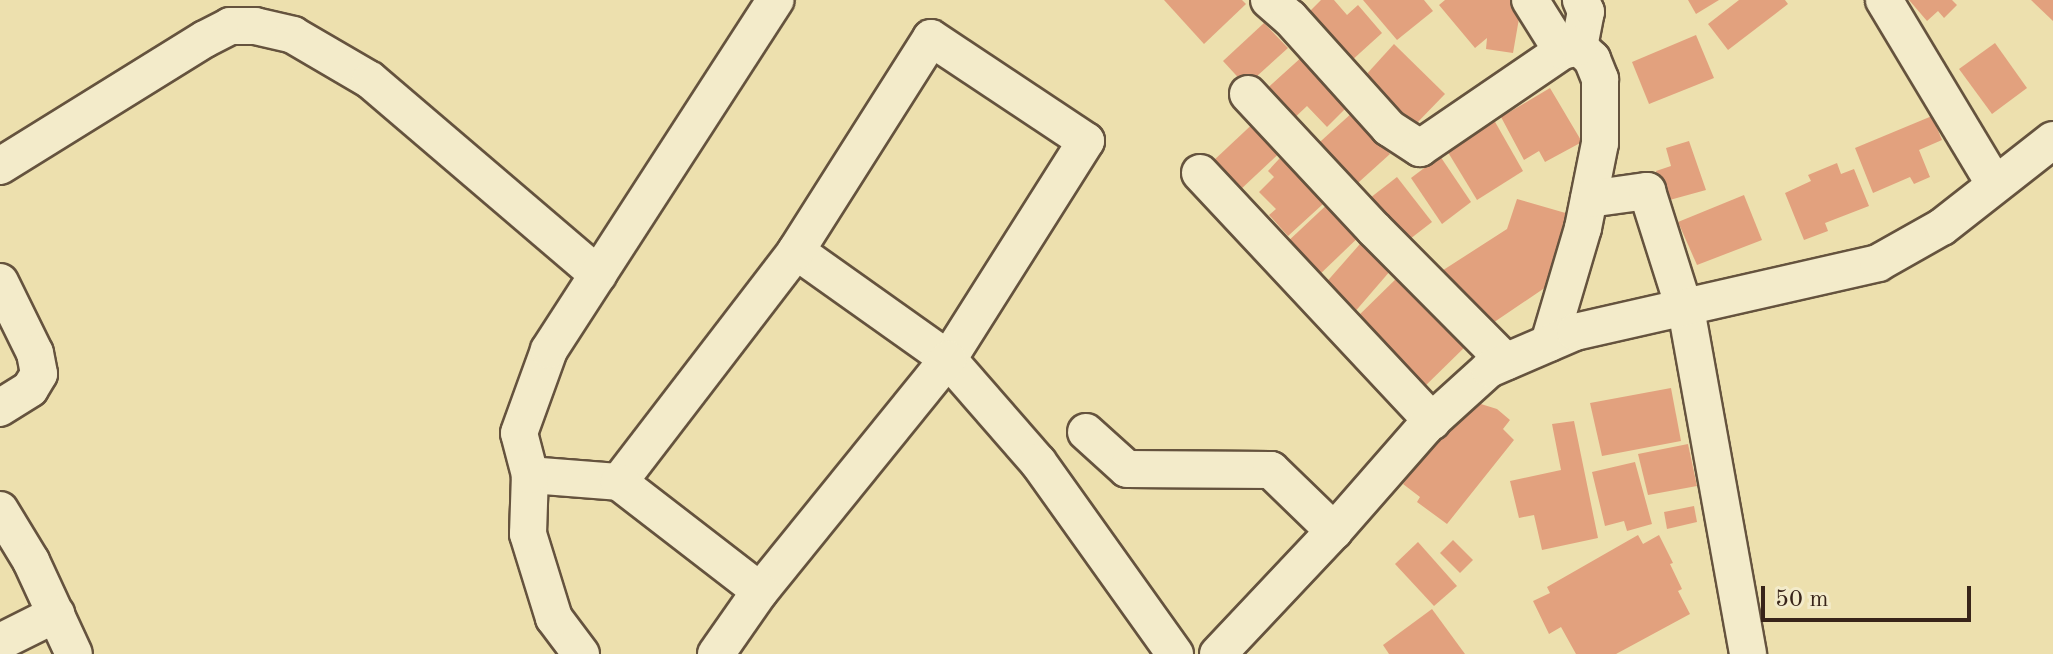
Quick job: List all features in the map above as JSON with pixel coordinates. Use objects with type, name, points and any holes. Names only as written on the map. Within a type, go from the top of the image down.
[{"type":"street","points":[[581,654],[554,618],[528,534],[530,475],[519,433],[549,350],[775,0]]},
{"type":"street","points":[[1530,0],[1570,49],[1592,59],[1600,79],[1600,143],[1589,199],[1549,343]]},
{"type":"street","points":[[1289,6],[1389,128],[1420,148],[1570,49],[1586,12],[1581,0]]},
{"type":"street","points":[[1884,0],[1994,183]]},
{"type":"street","points":[[0,166],[205,39],[230,26],[255,26],[293,35],[370,80],[598,275]]},
{"type":"street","points":[[619,482],[796,251],[931,38],[1086,141],[948,359],[760,591],[716,654]]},
{"type":"street","points":[[1248,94],[1374,229],[1506,362]]},
{"type":"street","points":[[1218,654],[1432,421],[1489,369],[1575,332],[1878,263],[1942,227],[1994,183],[2053,140]]},
{"type":"street","points":[[1200,173],[1432,421]]},
{"type":"street","points":[[1589,199],[1647,191],[1685,307],[1748,654]]},
{"type":"street","points":[[796,251],[948,359],[1038,462],[1175,654]]},
{"type":"street","points":[[0,282],[35,353],[39,374],[30,389],[0,408]]},
{"type":"street","points":[[1086,432],[1127,469],[1271,470],[1334,531]]},
{"type":"street","points":[[530,475],[619,482],[760,591]]},
{"type":"street","points":[[0,510],[31,561],[74,654]]},
{"type":"street","points":[[0,642],[56,614]]},
{"type":"building","points":[[1164,0],[1242,0],[1246,4],[1204,44]]},
{"type":"building","points":[[1321,0],[1334,0],[1347,15],[1358,5],[1382,33],[1350,62],[1307,14]]},
{"type":"building","points":[[1363,0],[1424,0],[1433,11],[1397,40]]},
{"type":"building","points":[[1445,0],[1515,0],[1521,7],[1513,53],[1486,49],[1487,38],[1475,48],[1439,5]]},
{"type":"building","points":[[1688,0],[1719,0],[1696,14]]},
{"type":"building","points":[[1739,0],[1785,0],[1788,4],[1728,50],[1708,24]]},
{"type":"building","points":[[1909,0],[1952,0],[1957,5],[1944,18],[1938,11],[1927,21]]},
{"type":"building","points":[[2031,0],[2053,0],[2053,21]]},
{"type":"building","points":[[1264,23],[1288,48],[1246,86],[1223,61]]},
{"type":"building","points":[[1696,35],[1714,78],[1649,104],[1632,62]]},
{"type":"building","points":[[1995,43],[2027,88],[1992,114],[1959,69]]},
{"type":"building","points":[[1394,44],[1445,94],[1414,126],[1364,77]]},
{"type":"building","points":[[1304,55],[1350,104],[1327,127],[1307,106],[1289,123],[1262,93]]},
{"type":"building","points":[[1550,88],[1582,142],[1545,162],[1539,151],[1524,160],[1501,117]]},
{"type":"building","points":[[1353,112],[1390,154],[1349,191],[1311,150]]},
{"type":"building","points":[[1932,116],[1942,140],[1919,150],[1930,177],[1914,184],[1910,177],[1873,193],[1855,148]]},
{"type":"building","points":[[1260,117],[1288,145],[1239,191],[1212,162]]},
{"type":"building","points":[[1494,120],[1523,171],[1477,200],[1446,149]]},
{"type":"building","points":[[1689,141],[1706,190],[1666,201],[1656,171],[1671,166],[1666,148]]},
{"type":"building","points":[[1290,147],[1334,194],[1288,236],[1269,215],[1276,209],[1259,192],[1274,177],[1268,171]]},
{"type":"building","points":[[1440,156],[1471,202],[1442,224],[1411,178]]},
{"type":"building","points":[[1837,163],[1841,174],[1854,169],[1869,206],[1825,223],[1828,231],[1804,240],[1785,193],[1811,181],[1808,175]]},
{"type":"building","points":[[1397,177],[1432,222],[1397,249],[1361,205]]},
{"type":"building","points":[[1744,195],[1762,240],[1697,265],[1678,222]]},
{"type":"building","points":[[1333,199],[1365,231],[1316,278],[1284,245]]},
{"type":"building","points":[[1517,199],[1569,214],[1546,287],[1484,329],[1434,276],[1507,229]]},
{"type":"building","points":[[1367,236],[1397,263],[1353,314],[1323,286]]},
{"type":"building","points":[[1403,272],[1470,342],[1419,392],[1352,322]]},
{"type":"building","points":[[1671,388],[1681,441],[1602,456],[1590,403]]},
{"type":"building","points":[[1468,400],[1497,409],[1510,420],[1503,429],[1514,440],[1447,524],[1417,502],[1420,497],[1403,484]]},
{"type":"building","points":[[1574,421],[1598,538],[1542,550],[1534,515],[1519,518],[1510,481],[1561,470],[1552,424]]},
{"type":"building","points":[[1688,444],[1697,486],[1648,495],[1638,454]]},
{"type":"building","points":[[1635,462],[1652,524],[1627,531],[1624,521],[1605,526],[1592,472]]},
{"type":"building","points":[[1694,506],[1697,522],[1667,529],[1664,512]]},
{"type":"building","points":[[1638,535],[1643,544],[1659,535],[1673,563],[1670,564],[1682,589],[1678,591],[1690,614],[1616,654],[1576,654],[1561,627],[1549,634],[1533,601],[1550,593],[1547,587]]},
{"type":"building","points":[[1453,540],[1473,560],[1460,573],[1440,553]]},
{"type":"building","points":[[1418,542],[1457,586],[1434,606],[1395,564]]},
{"type":"building","points":[[1432,609],[1465,654],[1389,654],[1383,645]]}]
